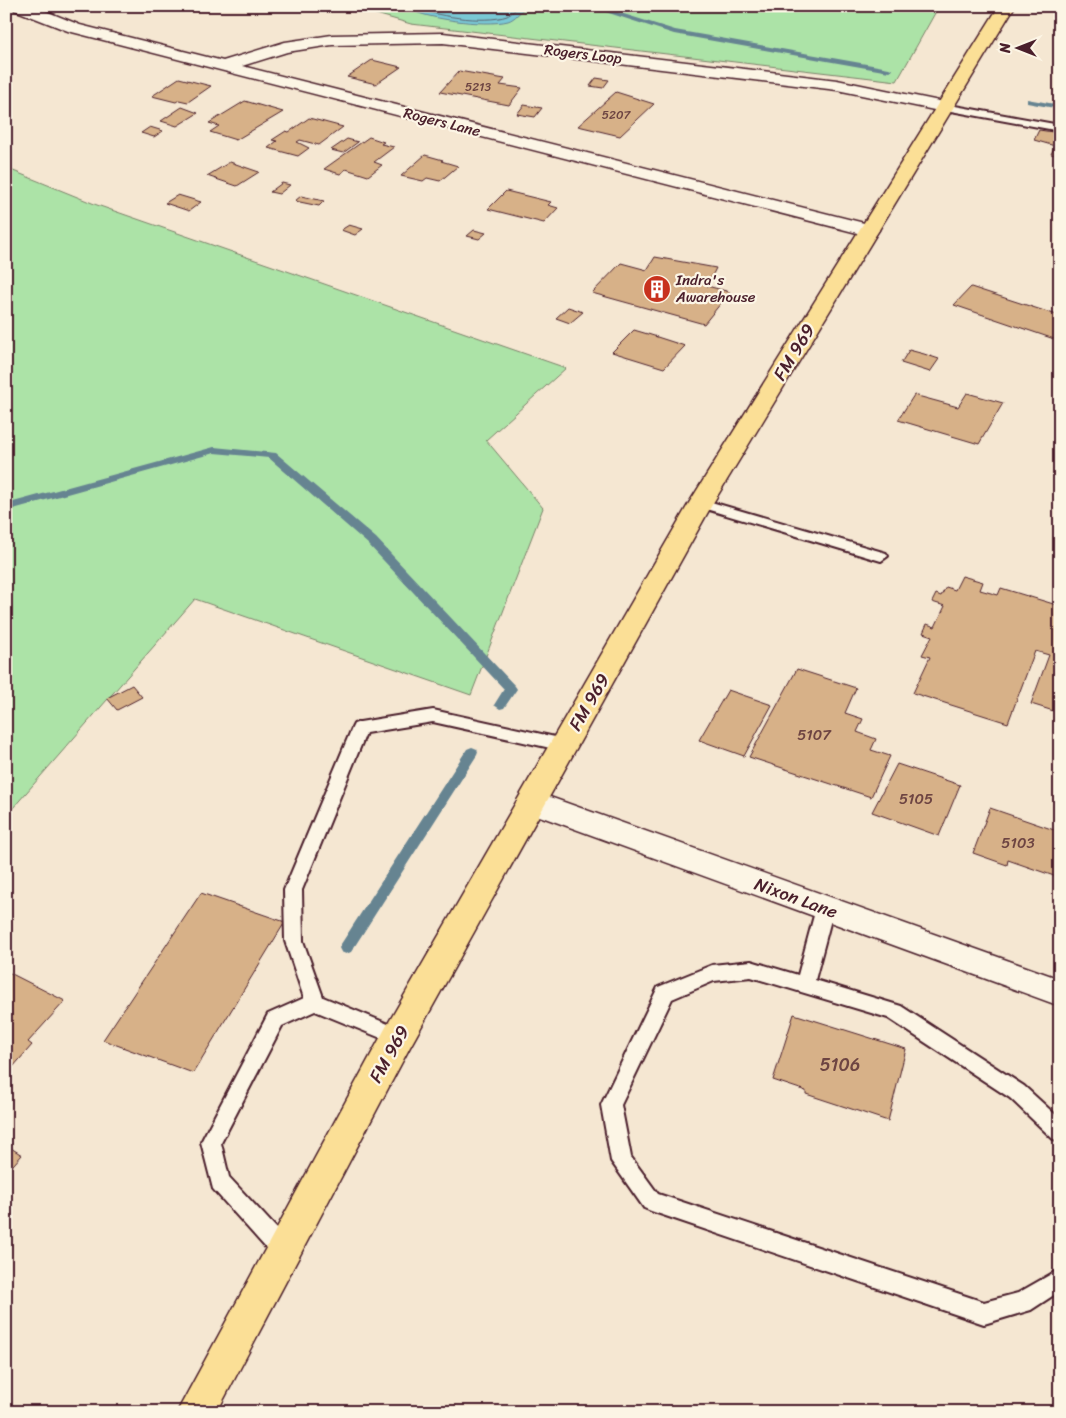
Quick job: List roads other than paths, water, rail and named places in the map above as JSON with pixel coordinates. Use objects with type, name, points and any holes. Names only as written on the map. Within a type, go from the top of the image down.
[{"type":"main road","name":"FM 969","points":[[196,1412],[398,1037],[701,503],[1007,6]]},
{"type":"street","name":"Rogers Lane","points":[[18,6],[74,28],[869,230]]},
{"type":"street","name":"Rogers Loop","points":[[223,66],[285,47],[332,40],[443,38],[837,85],[944,107]]},
{"type":"street","name":"Nixon Lane","points":[[533,802],[1060,993]]},
{"type":"lane","points":[[944,107],[1060,128]]},
{"type":"lane","points":[[701,503],[881,556]]},
{"type":"lane","points":[[315,1002],[294,942],[292,890],[360,728],[433,716],[564,745]]},
{"type":"lane","points":[[805,984],[825,908]]},
{"type":"lane","points":[[1060,1132],[1017,1092],[956,1050],[894,1012],[751,969],[712,973],[665,993],[611,1105],[621,1161],[651,1201],[984,1313],[1023,1302],[1060,1279]]},
{"type":"lane","points":[[282,1250],[220,1182],[211,1142],[275,1020],[315,1002],[398,1037]]},
{"type":"water","points":[[403,6],[526,6],[511,20],[485,23],[438,18],[412,11]]},
{"type":"waterway","points":[[590,6],[674,32],[889,70]]},
{"type":"waterway","points":[[1030,101],[1060,107]]},
{"type":"waterway","points":[[6,508],[214,450],[272,455],[372,541],[511,689],[500,705]]},
{"type":"waterway","points":[[346,948],[472,752]]},
{"type":"place","name":"Indra's Awarehouse","points":[[657,289]]}]
